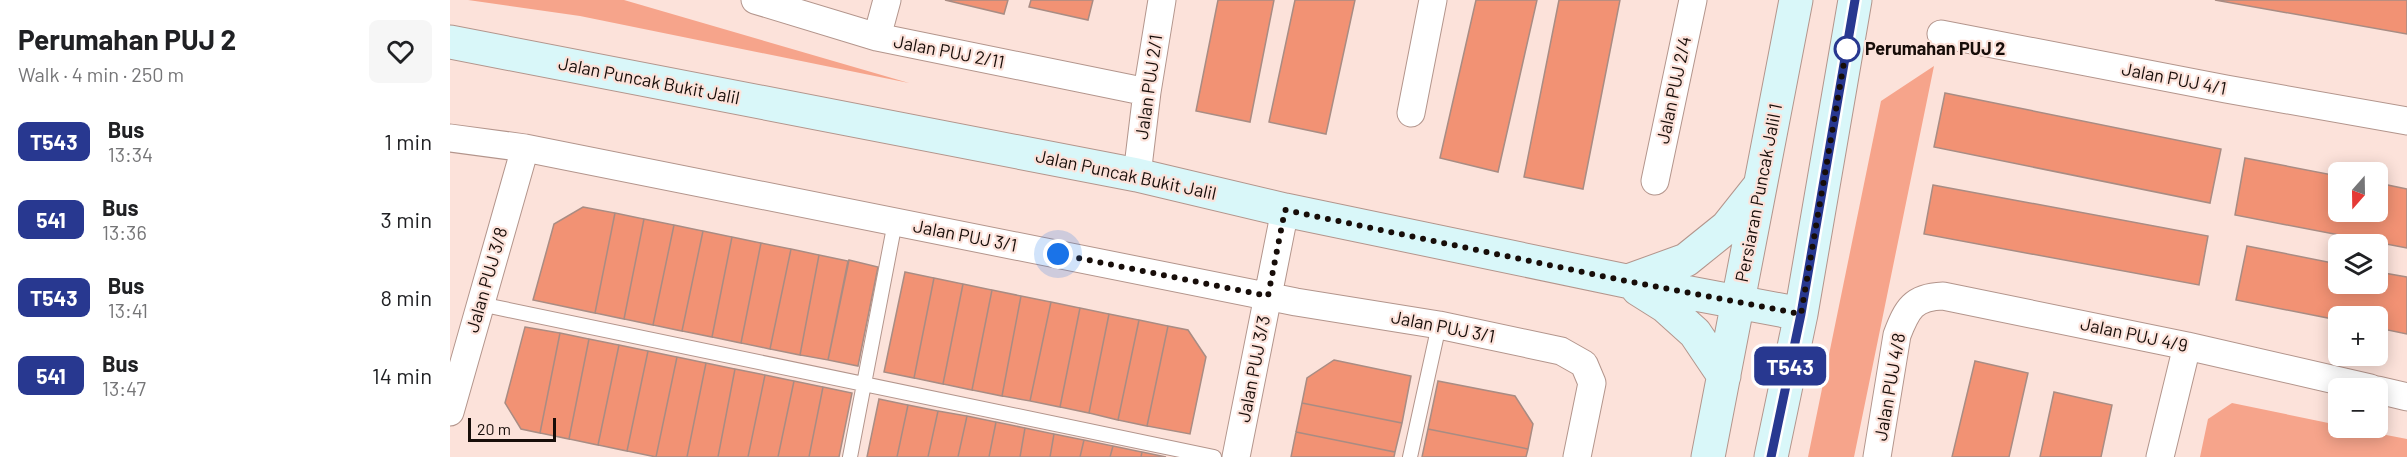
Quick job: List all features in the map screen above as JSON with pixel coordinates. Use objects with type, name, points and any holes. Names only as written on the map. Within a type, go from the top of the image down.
[{"type":"street","name":"Jalan PUJ 2/11","points":[[755,0],[877,37],[1147,92]]},
{"type":"street","points":[[877,37],[887,0]]},
{"type":"street","name":"Jalan PUJ 2/1","points":[[1137,175],[1147,92],[1162,0]]},
{"type":"street","points":[[1411,113],[1433,0]]},
{"type":"street","name":"Jalan PUJ 2/4","points":[[1655,181],[1693,0]]},
{"type":"street","name":"Persiaran Puncak Jalil 1","points":[[1708,457],[1796,0]]},
{"type":"street","points":[[1771,457],[1801,314],[1855,0]]},
{"type":"street","name":"Jalan PUJ 4/1","points":[[1941,34],[2407,121]]},
{"type":"street","name":"Jalan Puncak Bukit Jalil","points":[[450,42],[1137,175],[1285,210],[1626,281],[1801,314]]},
{"type":"street","name":"Jalan PUJ 3/1","points":[[450,138],[525,148],[1268,296],[1439,325],[1561,351],[1584,364],[1592,383],[1577,457]]},
{"type":"street","name":"Jalan PUJ 3/8","points":[[450,412],[525,148]]},
{"type":"street","points":[[1626,281],[1686,260],[1727,226],[1761,183]]},
{"type":"street","name":"Jalan PUJ 3/3","points":[[1236,457],[1285,210]]},
{"type":"street","points":[[1626,281],[1665,306],[1695,333],[1724,376]]},
{"type":"street","name":"Jalan PUJ 4/9","points":[[1904,317],[1912,305],[1925,297],[1943,296],[2187,346],[2328,378]]},
{"type":"street","name":"Jalan PUJ 4/8","points":[[1877,457],[1897,335],[1904,317]]},
{"type":"street","points":[[2160,457],[2187,346]]},
{"type":"street","points":[[2388,392],[2407,397]]},
{"type":"lane","points":[[850,457],[895,222]]},
{"type":"lane","points":[[480,304],[1214,457]]},
{"type":"lane","points":[[1410,457],[1439,325]]},
{"type":"shaded area","points":[[468,0],[624,0],[909,83],[580,16]]},
{"type":"shaded area","points":[[1934,66],[1854,457],[1808,457],[1881,101]]},
{"type":"shaded area","points":[[2232,403],[2328,423],[2328,438],[2388,438],[2388,435],[2407,439],[2407,457],[2200,457],[2208,419]]},
{"type":"building","points":[[945,0],[1008,0],[1004,14]]},
{"type":"building","points":[[1031,0],[1093,0],[1088,20],[1029,7]]},
{"type":"building","points":[[1218,0],[1274,0],[1250,122],[1196,111]]},
{"type":"building","points":[[1295,0],[1355,0],[1326,134],[1269,122]]},
{"type":"building","points":[[1476,0],[1537,0],[1498,172],[1440,158]]},
{"type":"building","points":[[1559,0],[1620,0],[1583,189],[1524,177]]},
{"type":"building","points":[[2215,0],[2407,0],[2407,34]]},
{"type":"building","points":[[1945,93],[2221,149],[2210,203],[1934,147]]},
{"type":"building","points":[[2245,158],[2328,174],[2328,222],[2388,222],[2388,185],[2407,189],[2407,248],[2388,244],[2388,234],[2334,234],[2235,215]]},
{"type":"building","points":[[1933,185],[2208,236],[2199,285],[1924,234]]},
{"type":"building","points":[[583,207],[615,213],[595,313],[533,300],[554,224]]},
{"type":"building","points":[[615,213],[644,219],[624,319],[595,313]]},
{"type":"building","points":[[644,219],[674,225],[653,325],[624,319]]},
{"type":"building","points":[[674,225],[703,231],[682,331],[653,325]]},
{"type":"building","points":[[703,231],[732,237],[712,337],[682,331]]},
{"type":"building","points":[[732,237],[761,243],[741,343],[712,337]]},
{"type":"building","points":[[761,243],[791,249],[770,349],[741,343]]},
{"type":"building","points":[[2247,246],[2328,262],[2328,294],[2388,294],[2388,274],[2407,277],[2407,334],[2388,330],[2388,306],[2328,306],[2328,318],[2236,300]]},
{"type":"building","points":[[791,249],[819,255],[800,355],[770,349]]},
{"type":"building","points":[[819,255],[848,261],[828,360],[800,355]]},
{"type":"building","points":[[849,260],[878,267],[858,366],[828,360]]},
{"type":"building","points":[[905,272],[934,278],[914,378],[884,372]]},
{"type":"building","points":[[934,278],[963,284],[943,384],[914,378]]},
{"type":"building","points":[[963,284],[992,290],[972,390],[943,384]]},
{"type":"building","points":[[992,290],[1021,296],[1002,396],[972,390]]},
{"type":"building","points":[[1021,296],[1051,302],[1030,401],[1002,396]]},
{"type":"building","points":[[1051,302],[1080,308],[1060,407],[1030,401]]},
{"type":"building","points":[[1080,308],[1109,314],[1089,413],[1060,407]]},
{"type":"building","points":[[1109,314],[1139,320],[1118,420],[1089,413]]},
{"type":"building","points":[[1139,320],[1168,326],[1147,426],[1118,420]]},
{"type":"building","points":[[1168,326],[1188,330],[1206,357],[1190,434],[1147,426]]},
{"type":"building","points":[[525,327],[560,333],[540,433],[521,429],[505,403]]},
{"type":"building","points":[[560,333],[589,339],[569,439],[540,433]]},
{"type":"building","points":[[589,339],[619,345],[598,445],[569,439]]},
{"type":"building","points":[[619,345],[648,351],[627,451],[598,445]]},
{"type":"building","points":[[648,351],[677,357],[656,457],[627,451]]},
{"type":"building","points":[[677,357],[706,363],[687,457],[656,457]]},
{"type":"building","points":[[1334,360],[1411,376],[1402,423],[1302,403],[1307,378]]},
{"type":"building","points":[[1975,361],[2028,373],[2009,457],[1952,457]]},
{"type":"building","points":[[706,363],[735,369],[718,457],[687,457]]},
{"type":"building","points":[[735,369],[765,375],[748,457],[718,457]]},
{"type":"building","points":[[765,375],[794,381],[778,457],[748,457]]},
{"type":"building","points":[[794,381],[823,387],[809,457],[778,457]]},
{"type":"building","points":[[1438,381],[1515,396],[1533,424],[1528,449],[1428,429]]},
{"type":"building","points":[[823,387],[852,393],[839,457],[809,457]]},
{"type":"building","points":[[2054,392],[2112,405],[2101,457],[2040,457]]},
{"type":"building","points":[[879,399],[908,405],[897,457],[867,457]]},
{"type":"building","points":[[1302,403],[1402,423],[1395,452],[1296,432]]},
{"type":"building","points":[[908,405],[938,411],[928,457],[897,457]]},
{"type":"building","points":[[938,411],[967,416],[958,457],[928,457]]},
{"type":"building","points":[[967,416],[996,422],[989,457],[958,457]]},
{"type":"building","points":[[996,422],[1025,428],[1020,457],[989,457]]},
{"type":"building","points":[[1025,428],[1054,434],[1050,457],[1020,457]]},
{"type":"building","points":[[1428,429],[1528,449],[1526,457],[1422,457]]},
{"type":"building","points":[[1296,432],[1395,452],[1394,457],[1291,457]]},
{"type":"building","points":[[1054,434],[1084,440],[1080,457],[1050,457]]},
{"type":"building","points":[[1084,440],[1113,446],[1110,457],[1080,457]]},
{"type":"building","points":[[1113,446],[1142,452],[1141,457],[1110,457]]},
{"type":"building","points":[[1142,452],[1166,457],[1141,457]]},
{"type":"bus line","name":"T543","points":[[1771,457],[1801,314],[1855,0]]},
{"type":"place","name":"Perumahan PUJ 2","points":[[1847,49]]},
{"type":"route","points":[[1058,254],[1268,296],[1285,210],[1626,281],[1801,314],[1848,39],[1847,49]]}]
